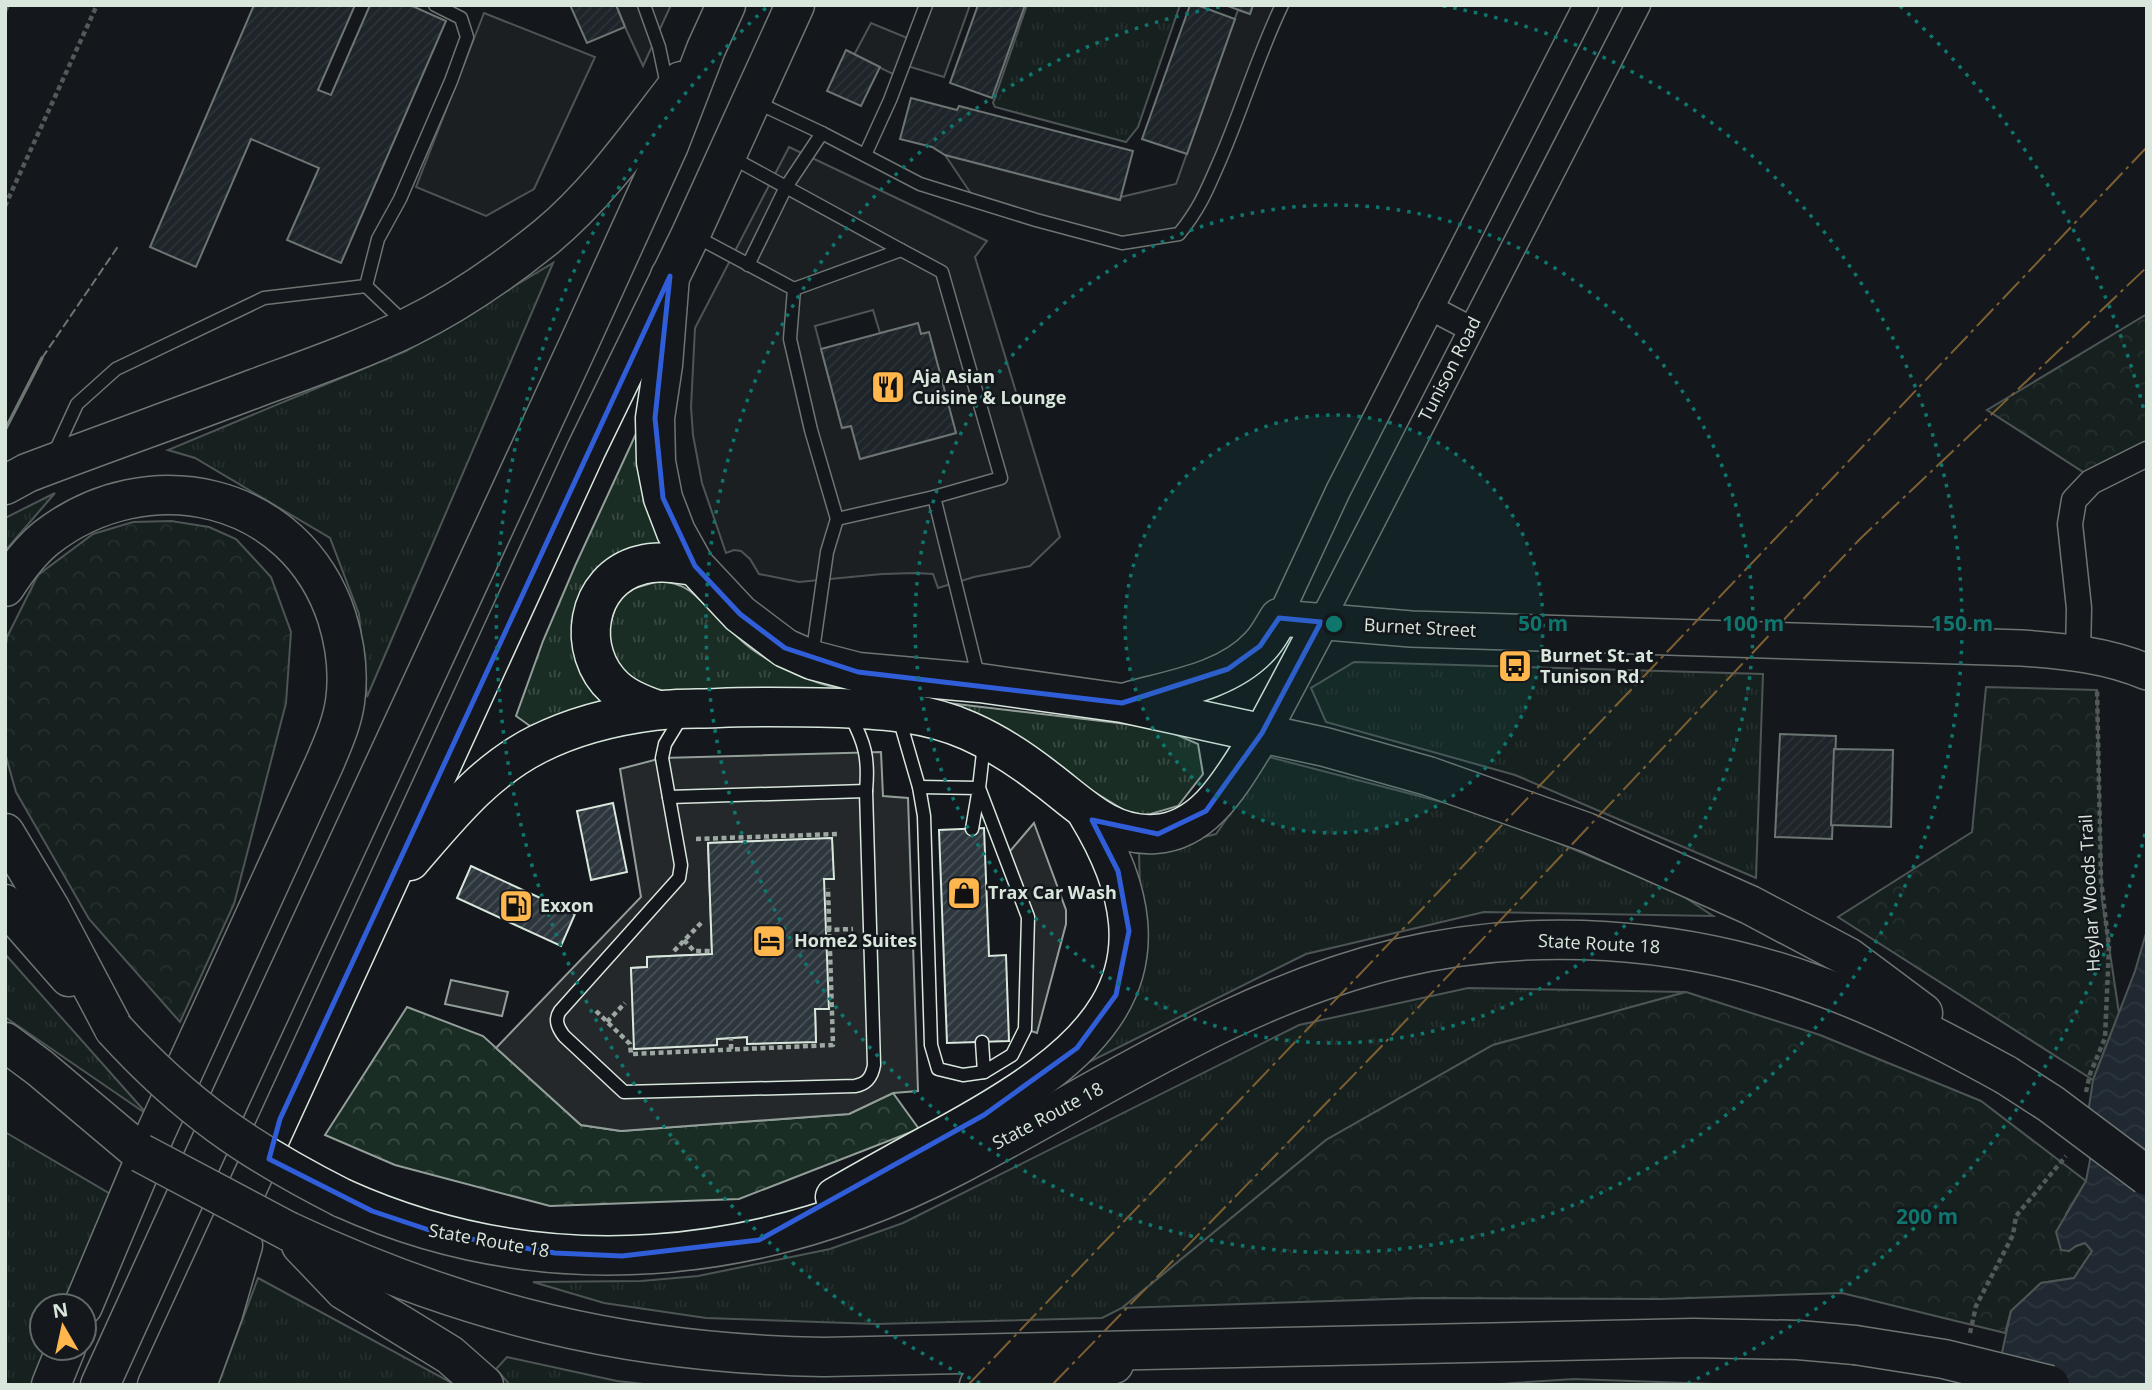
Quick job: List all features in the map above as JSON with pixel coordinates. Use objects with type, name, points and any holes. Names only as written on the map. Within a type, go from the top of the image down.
[{"type":"highway","points":[[100,1385],[236,1084],[581,339],[669,145],[706,48],[726,5]]},
{"type":"highway","points":[[157,1385],[586,450],[691,234],[795,5]]},
{"type":"highway","points":[[22,475],[330,360],[409,327],[473,290],[547,236],[596,188],[706,48]]},
{"type":"highway","points":[[670,276],[663,365],[655,418],[656,462],[669,515],[695,566],[754,627],[785,648],[812,660],[858,672],[980,683],[1122,703],[1380,762],[1480,793],[1586,832],[1692,878],[1848,957],[2006,1075]]},
{"type":"highway","points":[[5,587],[44,539],[82,515],[126,498],[149,494],[172,493],[205,498],[254,516],[303,556],[333,605],[346,666],[345,703],[325,762],[156,1132],[89,1292]]},
{"type":"highway","points":[[672,710],[624,695],[607,680],[599,669],[590,646],[591,622],[603,593],[629,569],[653,563],[695,566]]},
{"type":"highway","points":[[1122,703],[1193,683],[1228,669],[1260,646],[1279,618]]},
{"type":"highway","points":[[381,894],[471,791],[513,758],[580,726],[672,710],[744,707],[897,711],[941,720],[985,739],[1045,777],[1087,813],[1132,832],[1158,834],[1194,820],[1217,799],[1262,733]]},
{"type":"highway","points":[[759,1240],[1016,1095],[1061,1063],[1091,1032],[1116,995],[1127,951],[1129,922],[1118,871],[1087,813]]},
{"type":"highway","points":[[5,833],[50,908],[114,1029]]},
{"type":"highway","name":"State Route 18","points":[[5,904],[161,1079],[216,1125],[283,1167],[342,1198],[407,1224],[477,1242],[555,1253],[622,1256],[660,1254],[759,1240],[829,1220],[919,1184],[1228,1020],[1304,986],[1402,957],[1473,946],[1549,940],[1621,942],[1666,947],[1744,962],[1816,984],[1937,1038],[2006,1075],[2060,1111],[2147,1176]]},
{"type":"highway","points":[[5,1042],[141,1153]]},
{"type":"highway","points":[[5,1074],[81,1120],[288,1231],[370,1267],[466,1302],[570,1330],[667,1347],[733,1354],[824,1357],[1693,1338],[1798,1340],[1855,1345],[1944,1359],[2050,1385]]},
{"type":"highway","points":[[197,1385],[223,1314],[280,1119]]},
{"type":"highway","points":[[288,1231],[344,1290],[450,1355],[484,1385]]},
{"type":"highway","points":[[979,1385],[1057,1381],[1168,1348]]},
{"type":"highway","points":[[51,1385],[60,1362]]},
{"type":"street","points":[[1279,618],[1328,511],[1586,5]]},
{"type":"street","name":"Tunison Road","points":[[1262,733],[1638,5]]},
{"type":"street","points":[[1432,309],[1471,329]]},
{"type":"street","points":[[2092,656],[2079,607],[2070,524],[2074,500],[2091,482],[2147,454]]},
{"type":"street","name":"Burnet Street","points":[[1279,618],[1411,629],[2022,648],[2092,656],[2147,672]]},
{"type":"lane","points":[[366,286],[378,239],[400,199],[467,37],[461,18],[435,5]]},
{"type":"lane","points":[[644,5],[659,47],[669,96]]},
{"type":"lane","points":[[865,155],[890,100],[926,5]]},
{"type":"lane","points":[[752,101],[822,133],[920,184],[1122,243],[1179,234],[1198,211],[1282,5]]},
{"type":"lane","points":[[748,265],[786,187],[822,133]]},
{"type":"lane","points":[[727,155],[942,272],[1001,478],[934,497],[837,519]]},
{"type":"lane","points":[[691,234],[794,289],[901,250]]},
{"type":"lane","points":[[366,286],[409,327]]},
{"type":"lane","points":[[22,475],[77,404],[116,369],[264,298],[366,286]]},
{"type":"lane","points":[[794,289],[790,339],[808,419],[837,519],[827,552],[812,660]]},
{"type":"lane","points":[[934,497],[980,683]]},
{"type":"lane","points":[[672,710],[662,758],[681,865],[679,878],[675,886],[560,1011],[557,1018],[558,1028],[564,1036],[624,1092],[855,1086],[869,1079],[874,1065],[866,791],[868,768],[865,746],[846,709]]},
{"type":"lane","points":[[897,711],[919,787],[924,816],[931,1045],[938,1069],[962,1075],[984,1072],[1012,1055],[1025,1029],[1028,917],[979,788]]},
{"type":"lane","points":[[972,828],[985,739]]},
{"type":"lane","points":[[919,787],[979,788]]},
{"type":"lane","points":[[669,797],[866,791]]},
{"type":"lane","points":[[982,1042],[984,1072]]},
{"type":"path","points":[[5,11],[8,5]]},
{"type":"path","points":[[5,206],[97,5]]},
{"type":"path","name":"Heylar Woods Trail","points":[[2085,1098],[2090,1074],[2105,1038],[2109,947],[2101,880],[2097,680],[2092,656]]},
{"type":"path","points":[[695,839],[836,834]]},
{"type":"path","points":[[596,1011],[630,1044],[631,1054],[833,1045],[828,888]]},
{"type":"path","points":[[674,951],[703,921]]},
{"type":"path","points":[[684,940],[695,951],[712,951]]},
{"type":"path","points":[[607,1021],[625,1003]]},
{"type":"path","points":[[731,1038],[731,1049]]},
{"type":"path","points":[[1968,1345],[1976,1306],[2013,1235],[2015,1216],[2074,1147]]},
{"type":"highlighted area","points":[[670,276],[655,418],[663,498],[695,566],[740,614],[785,648],[858,672],[1122,703],[1228,669],[1260,646],[1279,618],[1321,622],[1262,733],[1206,811],[1158,834],[1092,820],[1118,871],[1129,931],[1116,995],[1077,1048],[984,1115],[759,1240],[622,1256],[555,1253],[441,1234],[372,1211],[269,1159],[280,1119]]},
{"type":"green space","points":[[1027,5],[1180,5],[1138,127],[1126,142],[995,107],[993,103]]},
{"type":"green space","points":[[553,263],[367,697],[359,614],[330,538],[195,458],[168,450],[406,351]]},
{"type":"green space","points":[[2147,314],[2147,445],[2094,479],[1987,410]]},
{"type":"green space","points":[[640,425],[665,547],[602,569],[609,701],[530,726],[516,716],[543,641]]},
{"type":"green space","points":[[55,493],[5,551],[5,518]]},
{"type":"green space","points":[[171,521],[209,527],[236,539],[271,577],[291,632],[286,703],[234,904],[180,1022],[89,919],[16,792],[5,753],[7,637],[38,575],[93,534],[133,522]]},
{"type":"green space","points":[[659,581],[690,591],[736,636],[763,657],[808,679],[842,689],[837,693],[657,694],[617,669],[607,634],[615,608],[624,595],[635,588]]},
{"type":"green space","points":[[1354,662],[1763,674],[1756,878],[1515,775],[1326,722],[1311,688]]},
{"type":"green space","points":[[1986,687],[2097,690],[2102,900],[2119,1013],[2093,1080],[1838,917],[1972,832]]},
{"type":"green space","points":[[948,703],[1161,728],[1198,744],[1203,774],[1178,806],[1137,818]]},
{"type":"green space","points":[[1269,757],[1488,814],[1677,892],[1713,916],[1484,912],[1306,954],[1057,1078],[1142,978],[1139,852],[1216,834]]},
{"type":"green space","points":[[5,954],[148,1115],[5,1017]]},
{"type":"green space","points":[[1468,988],[1686,992],[1493,1045],[1326,1140],[1122,1308],[1102,1318],[876,1324],[706,1318],[604,1303],[533,1282],[641,1281],[698,1276],[830,1249],[903,1223],[1299,1025]]},
{"type":"green space","points":[[1686,992],[1820,1035],[1981,1101],[2086,1181],[2066,1214],[2069,1251],[2085,1243],[2093,1250],[2074,1278],[2041,1283],[2011,1311],[2005,1333],[1842,1293],[1661,1299],[1422,1298],[1122,1308],[1326,1140],[1493,1045]]},
{"type":"green space","points":[[407,1007],[483,1036],[581,1125],[621,1131],[849,1114],[893,1093],[919,1129],[739,1199],[550,1206],[395,1165],[325,1135]]},
{"type":"green space","points":[[5,1132],[112,1195],[72,1292],[28,1292],[28,1362],[42,1362],[33,1385],[5,1385]]},
{"type":"green space","points":[[258,1278],[454,1384],[454,1385],[218,1385]]},
{"type":"green space","points":[[507,1357],[617,1381],[653,1385],[510,1385],[496,1369]]},
{"type":"green space","points":[[1574,1379],[1743,1385],[1485,1385]]},
{"type":"shaded area","points":[[616,5],[671,5],[643,66],[625,27]]},
{"type":"shaded area","points":[[927,5],[970,5],[944,77],[904,65],[899,77],[854,55],[871,23],[912,40]]},
{"type":"shaded area","points":[[1253,5],[1282,5],[1241,110],[1179,234],[1122,243],[976,201],[945,155],[1119,200],[1121,197],[1176,184],[1238,10],[1250,14]]},
{"type":"shaded area","points":[[484,13],[595,57],[534,189],[486,216],[416,187]]},
{"type":"shaded area","points":[[789,147],[987,241],[975,257],[1060,537],[1030,566],[974,577],[938,588],[933,574],[882,574],[799,582],[759,574],[750,559],[741,551],[726,553],[702,483],[691,407],[695,328]],"holes":[[[873,310],[880,333],[918,324],[921,334],[929,333],[956,433],[860,459],[851,426],[842,428],[815,326]]]},
{"type":"shaded area","points":[[881,752],[883,796],[908,798],[918,1091],[893,1093],[849,1114],[621,1131],[581,1125],[496,1048],[641,897],[620,769],[662,758]],"holes":[[[832,838],[833,879],[824,879],[815,1009],[816,1041],[748,1044],[747,1037],[717,1039],[717,1045],[635,1049],[631,968],[647,967],[647,957],[712,954],[708,843]]]},
{"type":"shaded area","points":[[1034,823],[1066,910],[1066,924],[1037,1033],[1025,1029],[1028,917],[1005,857]]},
{"type":"shaded area","points":[[451,980],[508,992],[502,1016],[445,1004]]},
{"type":"water","points":[[2147,930],[2147,1385],[1995,1385],[2011,1311],[2041,1283],[2074,1278],[2092,1251],[2085,1243],[2069,1251],[2061,1250],[2056,1232],[2086,1181],[2090,1160],[2088,1113],[2093,1080],[2135,971]]},
{"type":"building","points":[[254,5],[355,5],[318,90],[331,95],[370,5],[410,5],[446,21],[341,263],[287,240],[319,168],[251,139],[196,267],[150,247]]},
{"type":"building","points":[[570,5],[616,5],[625,27],[587,43]]},
{"type":"building","points":[[978,5],[1025,5],[992,98],[950,83]]},
{"type":"building","points":[[1190,5],[1235,19],[1187,154],[1142,139]]},
{"type":"building","points":[[1225,5],[1253,5],[1250,14]]},
{"type":"building","points":[[846,50],[880,67],[861,106],[827,91]]},
{"type":"building","points":[[911,98],[957,110],[959,106],[1133,151],[1120,200],[945,155],[932,147],[900,139]]},
{"type":"building","name":"Aja Asian Cuisine & Lounge","points":[[918,323],[921,334],[929,332],[956,433],[860,459],[851,426],[842,428],[821,349]]},
{"type":"building","points":[[1780,734],[1836,736],[1832,839],[1775,837]]},
{"type":"building","points":[[1834,749],[1893,750],[1891,827],[1831,825]]},
{"type":"building","points":[[613,803],[627,872],[591,880],[577,811]]},
{"type":"building","name":"Trax Car Wash","points":[[984,828],[989,956],[1006,955],[1009,1041],[947,1043],[939,830]]},
{"type":"building","name":"Home2 Suites","points":[[832,838],[834,879],[824,879],[829,1009],[815,1009],[816,1042],[747,1044],[747,1037],[717,1039],[717,1045],[634,1049],[631,968],[647,967],[647,957],[712,954],[708,843]]},
{"type":"building","name":"Exxon","points":[[471,866],[575,914],[561,946],[457,898]]},
{"type":"fence","points":[[42,358],[119,245]]},
{"type":"wall","points":[[5,430],[42,358]]},
{"type":"power","points":[[968,1385],[2147,147]]},
{"type":"power","points":[[1052,1385],[1378,1050],[1860,539],[2147,267]]},
{"type":"place","name":"Aja Asian Cuisine & Lounge","points":[[888,387]]},
{"type":"place","name":"Burnet St. at Tunison Rd.","points":[[1515,666]]},
{"type":"place","name":"Trax Car Wash","points":[[964,893]]},
{"type":"place","name":"Exxon","points":[[516,906]]},
{"type":"place","name":"Home2 Suites","points":[[769,941]]}]
